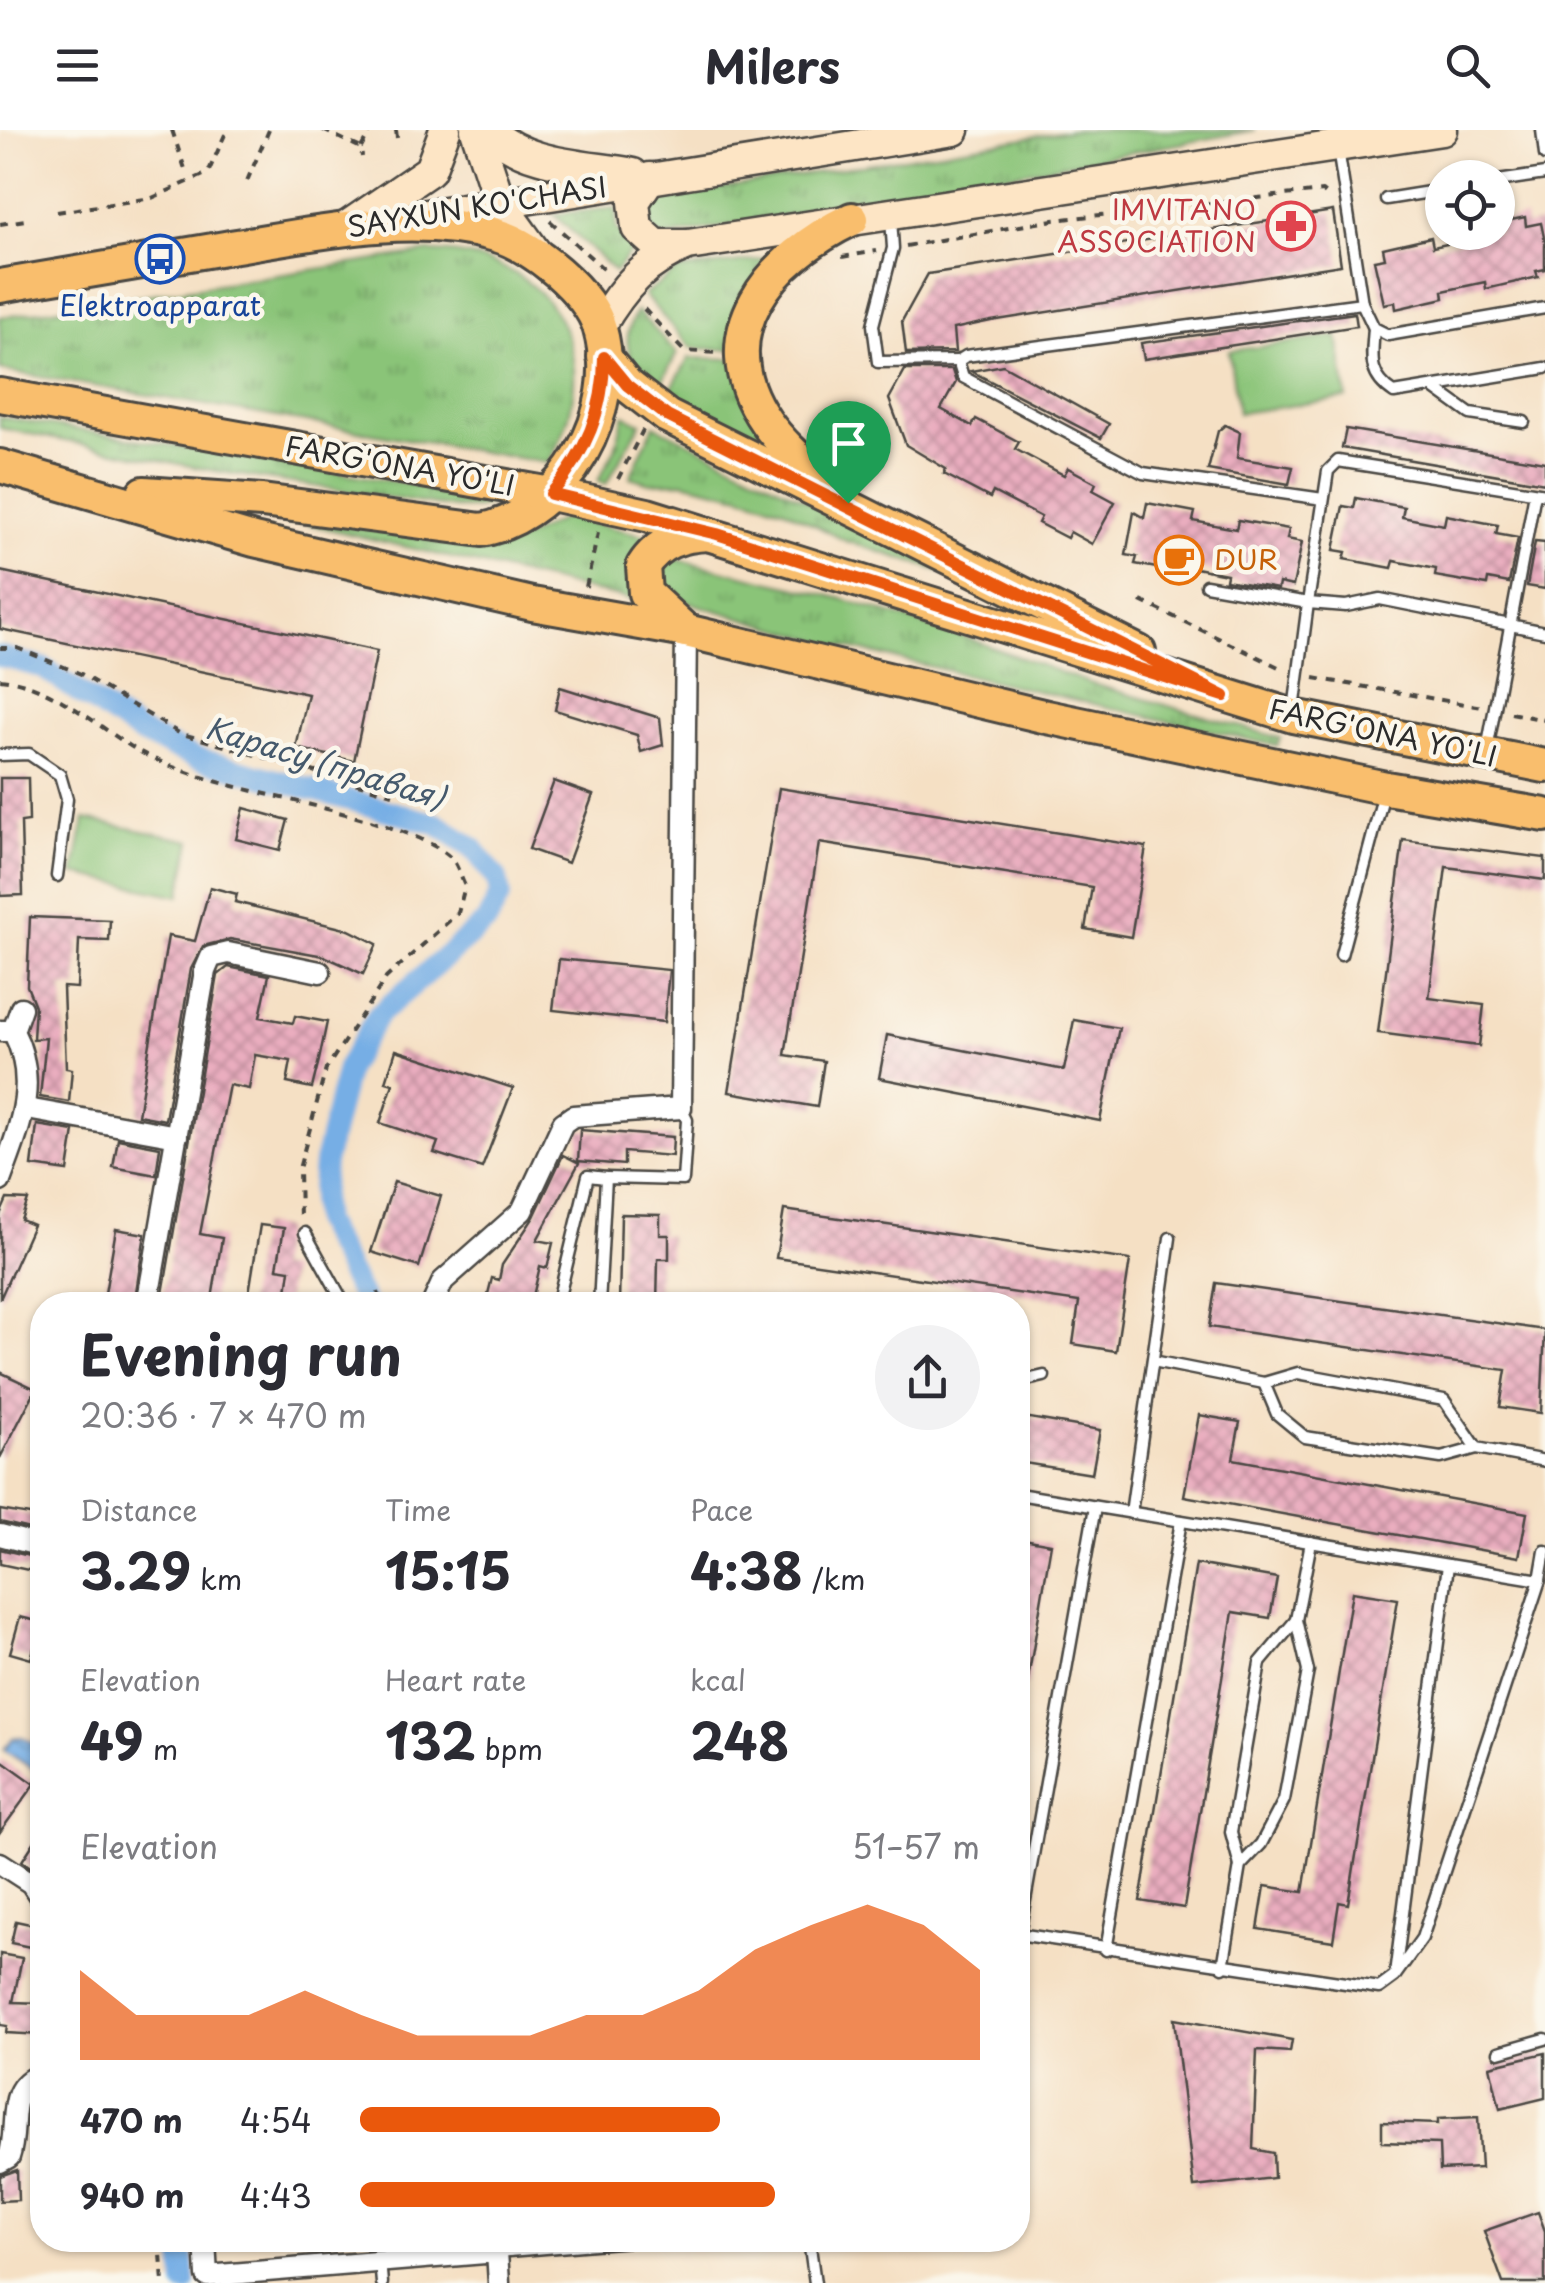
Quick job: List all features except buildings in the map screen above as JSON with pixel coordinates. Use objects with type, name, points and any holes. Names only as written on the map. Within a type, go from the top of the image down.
[{"type":"main road","points":[[345,228],[430,170],[445,130]]},
{"type":"main road","points":[[476,130],[500,202],[536,254]]},
{"type":"main road","points":[[489,130],[508,147],[532,156],[650,178],[634,202],[637,228],[656,245],[688,245],[1442,130]]},
{"type":"main road","name":"SAYXUN KO'CHASI","points":[[0,286],[954,130]]},
{"type":"main road","points":[[848,503],[766,423],[749,386],[743,354],[754,306],[781,264],[812,240],[852,219]]},
{"type":"main road","points":[[345,228],[474,230],[517,242],[573,288],[602,342],[654,409],[848,503],[1224,696]]},
{"type":"main road","points":[[0,481],[262,501],[482,530],[521,517],[551,494],[588,440],[599,407],[602,342],[617,296],[640,270],[688,245]]},
{"type":"main road","name":"FARG'ONA YO'LI","points":[[0,395],[551,494],[717,534],[1293,716],[1545,766]]},
{"type":"main road","name":"FARG'ONA YO'LI","points":[[0,466],[254,540],[532,604],[686,631],[1047,716],[1386,788],[1545,815]]},
{"type":"main road","points":[[686,631],[645,592],[643,566],[672,540],[717,534]]},
{"type":"street","points":[[438,1292],[443,1282],[522,1211],[563,1123],[573,1116],[681,1108],[686,631]]},
{"type":"street","points":[[149,1292],[204,971],[212,957],[228,953],[320,972]]},
{"type":"street","points":[[0,1181],[26,1109],[26,1056],[7,1031],[22,1008]]},
{"type":"street","points":[[26,1109],[177,1136]]},
{"type":"street","points":[[0,1535],[30,1543]]},
{"type":"street","points":[[0,1864],[30,1884]]},
{"type":"street","points":[[0,2162],[9,2156],[13,2143],[14,2103],[20,2088],[30,2082]]},
{"type":"street","points":[[205,2252],[207,2280],[381,2272],[497,2252],[498,2283]]},
{"type":"lane","points":[[1542,130],[1545,155]]},
{"type":"lane","points":[[1338,145],[1362,303],[1374,328],[1371,366],[1378,382],[1394,393],[1545,368]]},
{"type":"lane","points":[[1515,178],[1545,174]]},
{"type":"lane","points":[[1386,199],[1425,193]]},
{"type":"lane","points":[[890,213],[894,248],[872,325],[878,362],[958,361],[966,356],[1362,303]]},
{"type":"lane","points":[[1374,328],[1388,335],[1545,308]]},
{"type":"lane","points":[[958,361],[963,377],[1143,473],[1323,499]]},
{"type":"lane","points":[[1434,388],[1470,414],[1524,422]]},
{"type":"lane","points":[[1293,716],[1328,471],[1348,460],[1540,493],[1486,756]]},
{"type":"lane","points":[[1206,585],[1308,603],[1346,606],[1380,599],[1545,632]]},
{"type":"lane","points":[[0,756],[29,754],[60,775],[67,800],[57,876]]},
{"type":"lane","points":[[1341,955],[1386,788]]},
{"type":"lane","points":[[560,1292],[588,1176],[683,1180],[687,1120],[681,1108]]},
{"type":"lane","points":[[601,1292],[606,1178]]},
{"type":"lane","points":[[305,1234],[337,1292]]},
{"type":"lane","points":[[1131,1513],[1170,1238]]},
{"type":"lane","points":[[1153,1362],[1264,1384],[1298,1373],[1444,1400],[1477,1448]]},
{"type":"lane","points":[[1030,1379],[1044,1376]]},
{"type":"lane","points":[[1264,1384],[1277,1414],[1305,1436],[1441,1458],[1477,1448],[1545,1462]]},
{"type":"lane","points":[[1030,1496],[1540,1580]]},
{"type":"lane","points":[[1030,1867],[1095,1507]]},
{"type":"lane","points":[[1106,1950],[1181,1522]]},
{"type":"lane","points":[[1240,1866],[1261,1844],[1284,1800],[1308,1671],[1296,1620],[1310,1542]]},
{"type":"lane","points":[[1030,1936],[1358,1988],[1379,1988],[1394,1977],[1422,1938],[1540,1580],[1545,1551]]},
{"type":"lane","points":[[1394,1977],[1448,1564]]},
{"type":"lane","points":[[1223,1967],[1240,1866],[1230,1832],[1260,1663],[1296,1620]]},
{"type":"lane","points":[[1499,2052],[1545,2039]]},
{"type":"lane","points":[[811,2252],[815,2283]]},
{"type":"path","points":[[172,130],[186,172]]},
{"type":"path","points":[[57,212],[152,198],[208,173],[227,130]]},
{"type":"path","points":[[246,181],[269,130]]},
{"type":"path","points":[[323,130],[361,148]]},
{"type":"path","points":[[362,158],[361,148],[371,130]]},
{"type":"path","points":[[396,130],[397,138]]},
{"type":"path","points":[[835,258],[1054,220],[1322,192],[1350,215]]},
{"type":"path","points":[[541,213],[606,271]]},
{"type":"path","points":[[0,224],[30,219]]},
{"type":"path","points":[[634,298],[684,351],[732,354]]},
{"type":"path","points":[[616,484],[654,409]]},
{"type":"path","points":[[584,592],[600,525]]},
{"type":"path","points":[[1141,602],[1245,654],[1299,674],[1545,720]]},
{"type":"path","points":[[0,648],[17,648],[81,674],[178,733],[393,794]]},
{"type":"path","points":[[0,679],[14,681],[93,717],[137,750],[202,777],[369,822],[430,843],[452,860],[465,886],[458,912],[386,978],[351,1025],[326,1069],[299,1169],[296,1212],[305,1234]]},
{"type":"path","points":[[161,2252],[163,2283]]},
{"type":"green space","points":[[1073,130],[1255,130],[661,238],[651,231],[647,207],[657,199]]},
{"type":"green space","points":[[616,208],[616,228],[633,249],[615,272],[553,214]]},
{"type":"green space","points":[[430,252],[473,257],[509,271],[538,292],[559,318],[571,350],[574,386],[566,424],[548,463],[0,370],[0,317]]},
{"type":"green space","points":[[773,258],[736,350],[691,348],[644,295],[678,270]]},
{"type":"green space","points":[[637,311],[677,353],[657,391],[640,373],[630,354],[628,334]]},
{"type":"green space","points":[[1338,336],[1347,398],[1238,413],[1229,351]]},
{"type":"green space","points":[[689,358],[737,359],[768,447],[668,394]]},
{"type":"green space","points":[[624,415],[641,423],[606,484],[598,481],[615,449]]},
{"type":"green space","points":[[0,417],[500,499],[479,508],[455,508],[215,471],[0,428]]},
{"type":"green space","points":[[654,425],[965,579],[846,541],[782,508],[683,482],[650,483],[630,477]]},
{"type":"green space","points":[[269,515],[477,545],[524,538],[566,517],[651,537],[630,575],[636,601]]},
{"type":"green space","points":[[671,558],[839,598],[962,636],[1089,683],[1280,738],[1277,746],[832,644],[663,595],[656,574]]},
{"type":"green space","points":[[85,819],[191,841],[180,896],[74,874]]},
{"type":"water","points":[[13,1738],[30,1742],[30,1767],[4,1750]]},
{"type":"waterway","name":"Карасу (правая)","points":[[0,656],[43,668],[140,733],[196,758],[437,824],[473,848],[497,879],[500,895],[487,921],[378,1015],[347,1068],[324,1163],[321,1202],[323,1222],[359,1292]]},
{"type":"waterway","name":"Карасу (правая)","points":[[183,2252],[185,2283]]},
{"type":"place","name":"IMVITANO ASSOCIATION","points":[[1291,226]]},
{"type":"place","name":"Elektroapparat","points":[[160,259]]},
{"type":"place","name":"DUR","points":[[1179,560]]},
{"type":"route","points":[[604,357],[654,409],[848,503],[1224,696],[717,534],[551,494],[588,440],[599,407],[604,357]]}]
